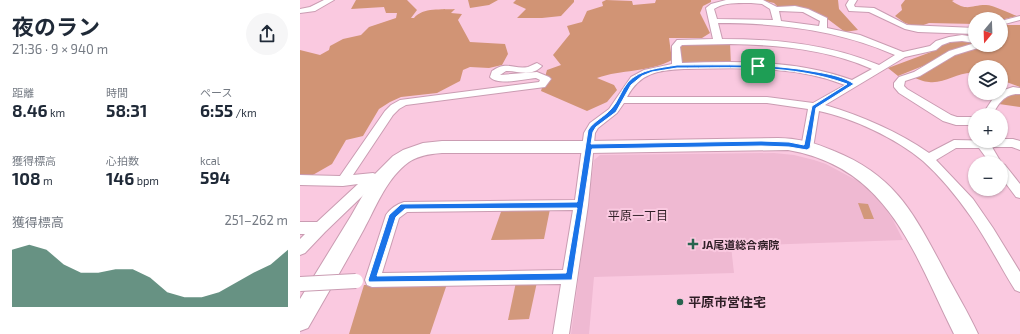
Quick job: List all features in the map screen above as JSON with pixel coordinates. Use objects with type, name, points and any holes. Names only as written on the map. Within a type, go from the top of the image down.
[{"type":"street","points":[[300,11],[312,9],[330,0]]},
{"type":"street","points":[[853,0],[850,5],[852,9],[871,10],[905,27],[918,29],[968,31]]},
{"type":"street","points":[[718,42],[710,8],[713,5],[724,1],[752,1],[767,3],[774,9],[777,22]]},
{"type":"street","points":[[774,9],[802,9],[809,11],[824,20],[823,29]]},
{"type":"street","points":[[1008,21],[1020,18]]},
{"type":"street","points":[[713,21],[777,22],[823,29],[860,38],[902,55]]},
{"type":"street","points":[[807,148],[814,107],[902,55],[933,48],[938,43],[949,40],[962,38],[968,39]]},
{"type":"street","points":[[677,66],[676,46],[680,42],[747,41],[795,45],[839,54],[866,62],[879,68]]},
{"type":"street","points":[[968,48],[952,53],[917,74],[902,79],[899,83],[899,87],[903,92],[947,118],[956,121],[968,121]]},
{"type":"street","points":[[343,180],[389,113],[395,107],[404,102],[542,85],[546,80],[537,75],[500,79],[495,77],[495,73],[500,68],[509,67],[527,71],[533,70],[537,66]]},
{"type":"street","points":[[561,334],[590,132],[594,126],[614,111],[629,84],[641,75],[650,71],[677,66],[758,66],[791,68],[828,75],[852,84]]},
{"type":"street","points":[[991,108],[997,97],[1005,91],[1020,91]]},
{"type":"street","points":[[621,99],[628,101],[767,100],[800,103],[827,109],[868,123],[899,139],[928,159],[968,204],[1020,285]]},
{"type":"street","points":[[1008,143],[1013,143],[1020,146]]},
{"type":"street","points":[[300,249],[320,228],[399,160],[423,149],[442,147],[589,147],[789,144],[807,148],[829,156],[857,170],[878,185],[901,210],[966,334]]},
{"type":"street","points":[[928,159],[954,144],[968,144]]},
{"type":"street","points":[[1008,177],[1020,193]]},
{"type":"street","points":[[300,180],[377,179]]},
{"type":"street","points":[[300,320],[358,222],[377,179]]},
{"type":"street","points":[[372,280],[393,215],[404,206],[580,205]]},
{"type":"street","points":[[300,228],[320,228]]},
{"type":"street","points":[[300,284],[372,280],[570,277]]},
{"type":"shaded area","points":[[356,0],[407,0],[417,10],[411,18],[414,18],[422,12],[439,9],[455,9],[451,13],[462,14],[458,20],[470,42],[505,44],[508,54],[502,65],[489,68],[470,67],[463,70],[460,81],[437,93],[401,97],[390,102],[379,109],[363,136],[346,140],[332,164],[311,176],[300,176],[300,50],[320,55],[329,50],[330,46],[343,39],[361,35],[369,27],[396,18],[397,13],[386,13],[384,7],[351,9]]},
{"type":"shaded area","points":[[468,0],[498,0],[489,5],[470,8]]},
{"type":"shaded area","points":[[516,0],[574,0],[574,2],[561,16],[517,18],[526,9],[513,3]]},
{"type":"shaded area","points":[[606,0],[632,1],[633,5],[655,3],[656,0],[711,0],[711,2],[703,6],[700,13],[710,33],[702,38],[669,38],[672,60],[663,64],[597,78],[614,85],[617,90],[607,102],[587,111],[541,91],[547,70],[561,65],[553,55],[570,34],[567,26],[582,22],[587,11],[603,6],[602,2]]},
{"type":"shaded area","points":[[761,0],[838,0],[839,9],[858,30],[845,32],[829,20],[807,8],[778,7],[774,3]]},
{"type":"shaded area","points":[[905,0],[954,0],[952,1],[966,7],[989,5],[1007,12],[968,12],[968,24],[929,23],[918,27],[905,23],[895,16],[902,10],[901,5]]},
{"type":"shaded area","points":[[1008,12],[1017,16],[1008,18]]},
{"type":"shaded area","points":[[1008,25],[1020,25],[1020,87],[1008,83],[1008,60],[968,60],[968,73],[941,81],[925,82],[913,77],[954,54],[968,49],[968,52],[1008,52]]},
{"type":"shaded area","points":[[962,40],[968,42],[968,48],[898,76],[888,68],[931,52],[937,46]]},
{"type":"shaded area","points":[[730,43],[731,65],[679,65],[677,46],[681,44]]},
{"type":"shaded area","points":[[1012,92],[1020,92],[1020,107],[999,104],[1003,100],[1008,100],[1008,96]]},
{"type":"shaded area","name":"JA尾道総合病院","points":[[774,153],[794,155],[814,160],[826,164],[856,180],[872,192],[884,206],[903,240],[731,246],[734,273],[594,277],[589,334],[571,334],[594,160],[600,155]]},
{"type":"shaded area","points":[[858,203],[868,204],[874,219],[864,219]]},
{"type":"shaded area","points":[[502,209],[550,209],[544,239],[491,240]]},
{"type":"shaded area","points":[[516,282],[537,282],[529,319],[508,320]]},
{"type":"shaded area","points":[[447,284],[430,334],[349,334],[364,285]]},
{"type":"place","name":"JA尾道総合病院","points":[[693,244]]},
{"type":"place","name":"平原市営住宅","points":[[680,302]]},
{"type":"district","name":"平原一丁目","points":[[638,215]]},
{"type":"route","points":[[677,66],[758,66],[791,68],[828,75],[852,84],[814,107],[807,148],[789,144],[589,147],[570,277],[372,280],[393,215],[404,206],[580,205],[590,132],[594,126],[614,111],[629,84],[634,79],[650,71],[677,66]]}]
